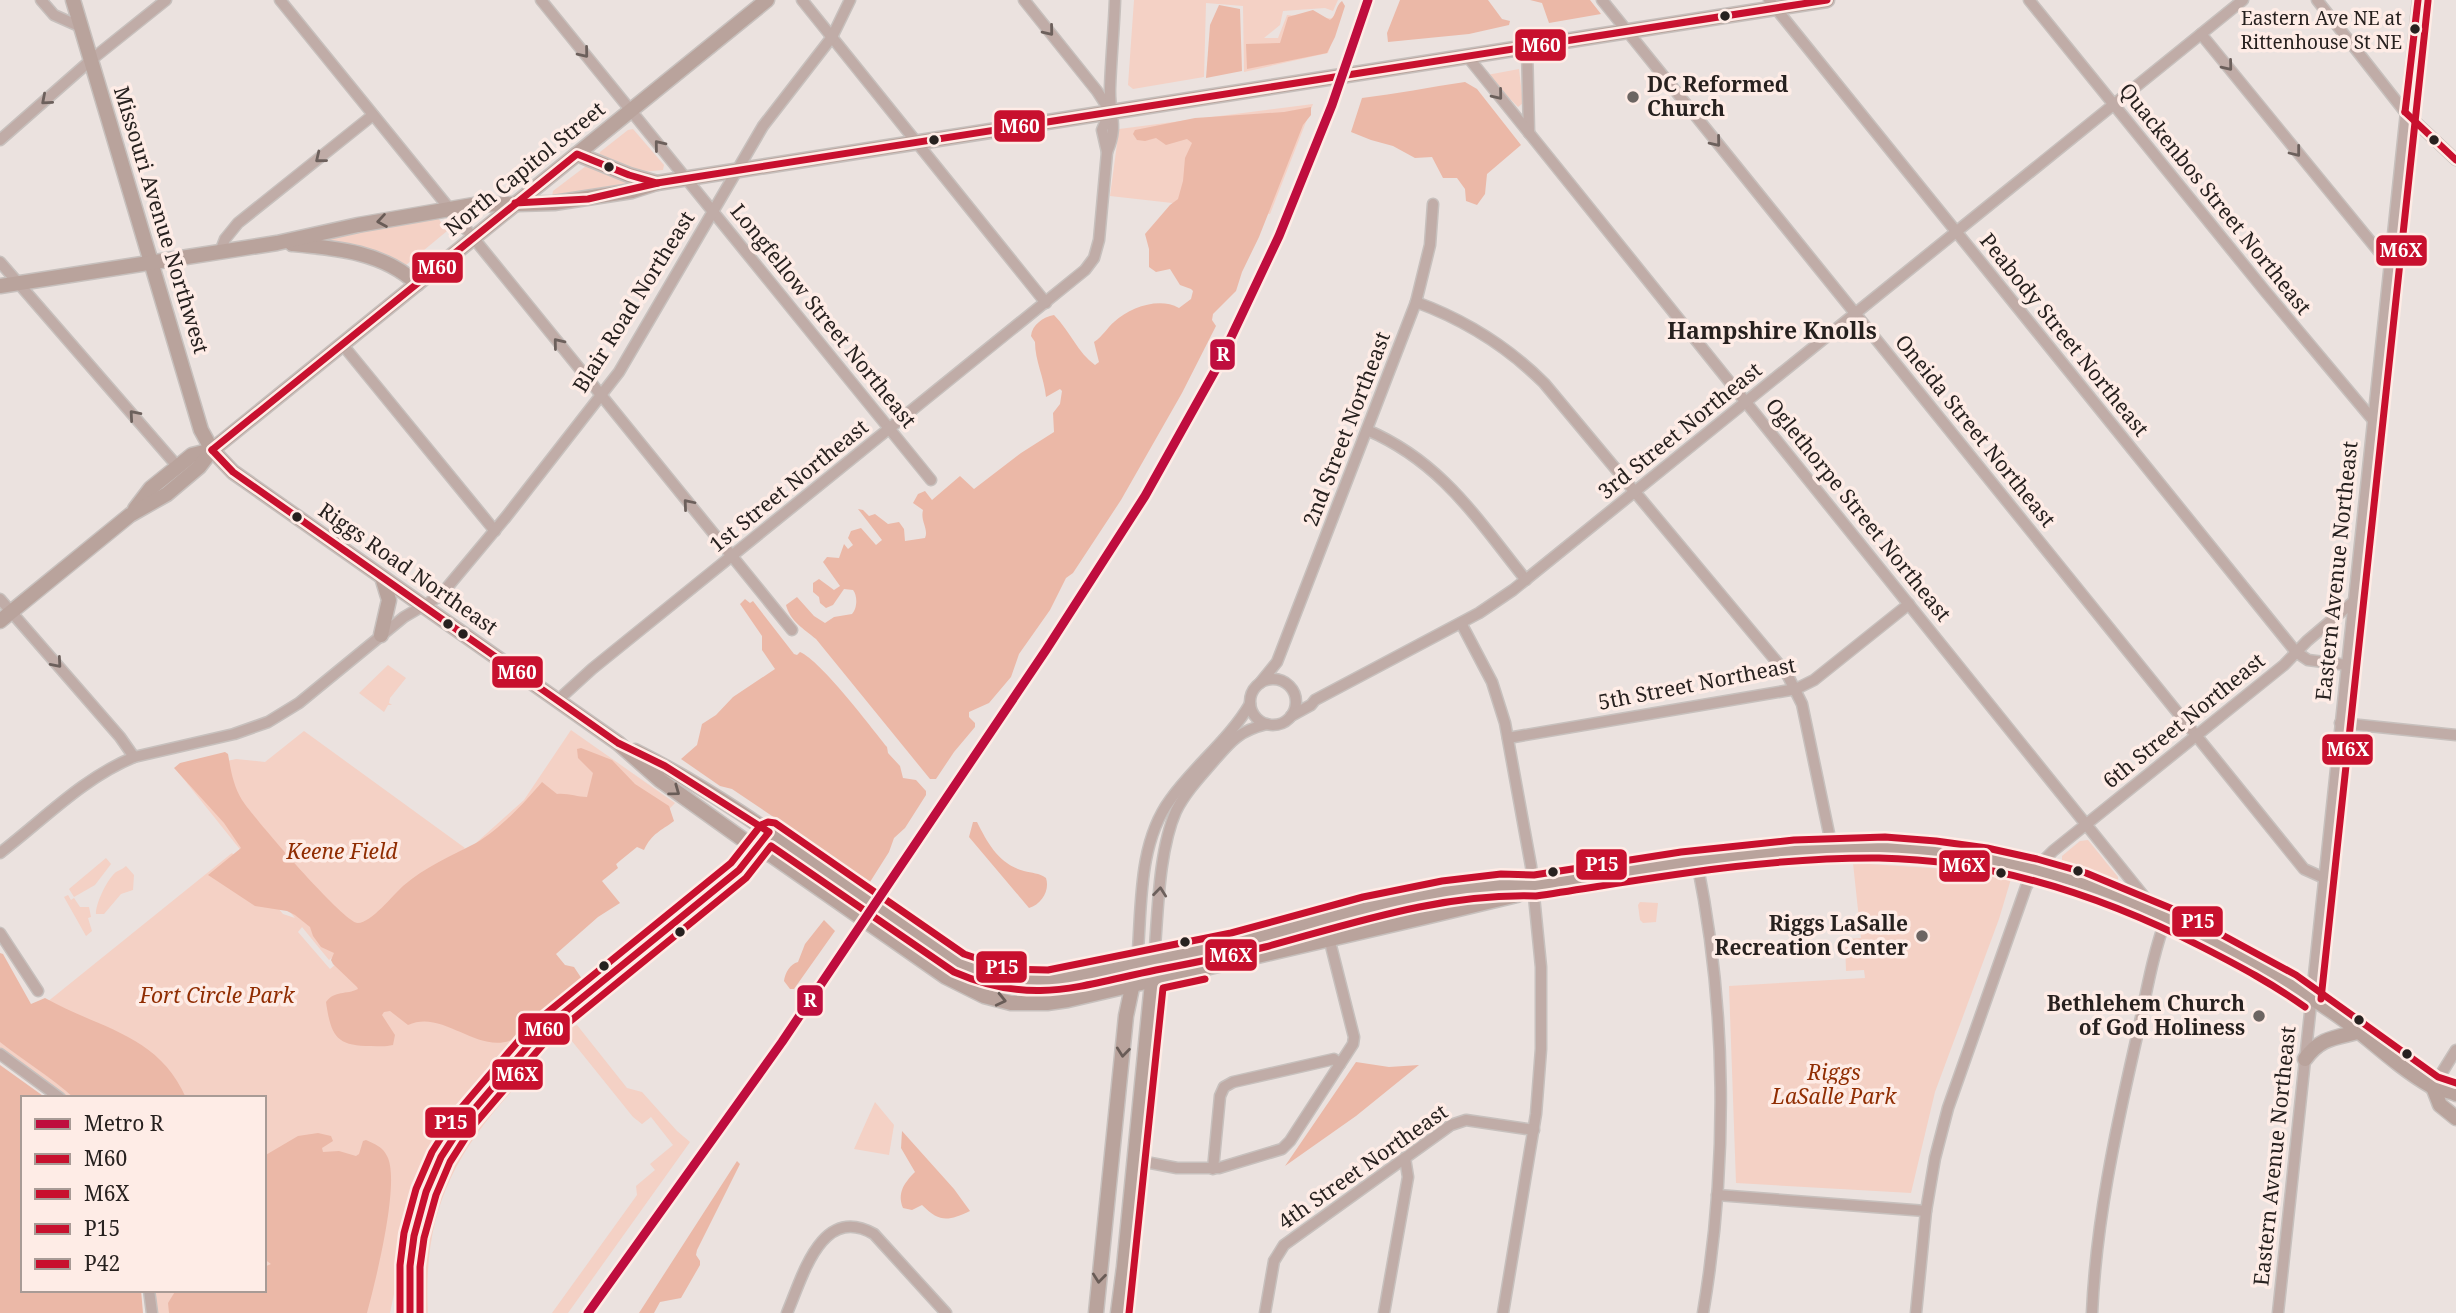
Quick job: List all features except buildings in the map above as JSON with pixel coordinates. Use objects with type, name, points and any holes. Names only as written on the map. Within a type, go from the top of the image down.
[{"type":"main road","name":"Missouri Avenue Northwest","points":[[73,0],[201,429],[212,450]]},
{"type":"main road","name":"North Capitol Street","points":[[212,450],[767,0]]},
{"type":"main road","points":[[0,286],[277,243],[358,225],[473,205],[554,204],[632,191],[657,183],[1627,31],[1772,4],[1827,0]]},
{"type":"main road","points":[[577,154],[657,183]]},
{"type":"main road","points":[[277,243],[337,248],[363,255],[395,267],[417,284]]},
{"type":"main road","points":[[130,515],[151,488],[192,455],[212,450]]},
{"type":"main road","points":[[6,617],[130,515],[167,494],[199,467],[212,450]]},
{"type":"main road","name":"Riggs Road Northeast","points":[[212,450],[233,472],[618,743],[660,780],[934,970],[984,996],[1011,1003],[1047,1003],[1094,995],[1517,895],[1534,886]]},
{"type":"main road","points":[[381,635],[389,600],[382,577]]},
{"type":"main road","name":"Riggs Road Northeast","points":[[618,743],[665,766],[769,832],[959,963],[1003,979],[1030,982],[1077,977],[1261,936],[1369,906],[1445,890],[1515,883],[1534,886],[1769,852],[1832,848],[1925,850],[1980,857],[2037,869],[2112,892],[2162,914],[2247,959],[2311,998],[2433,1087]]},
{"type":"main road","points":[[1118,1313],[1154,960]]},
{"type":"main road","points":[[1096,1313],[1126,1016],[1138,963]]},
{"type":"main road","points":[[2305,1059],[2315,1046],[2325,1040],[2358,1032]]},
{"type":"main road","points":[[2433,1087],[2456,1094]]},
{"type":"main road","points":[[2433,1087],[2440,1105],[2456,1118]]},
{"type":"street","points":[[41,0],[54,15],[81,27]]},
{"type":"street","points":[[0,140],[91,60],[166,0]]},
{"type":"street","points":[[280,0],[792,630]]},
{"type":"street","name":"Longfellow Street Northeast","points":[[541,0],[931,480]]},
{"type":"street","points":[[802,0],[1046,303]]},
{"type":"street","name":"Blair Road Northeast","points":[[0,853],[98,775],[134,757],[234,734],[268,722],[299,703],[404,617],[440,596],[495,531],[619,372],[775,108],[832,37],[850,0]]},
{"type":"street","points":[[1024,0],[1110,111]]},
{"type":"street","name":"1st Street Northeast","points":[[558,700],[592,669],[1081,274],[1096,253],[1100,240],[1107,152],[1102,130],[1110,111],[1115,0]]},
{"type":"street","name":"Oneida Street Northeast","points":[[1602,0],[2304,869],[2316,877],[2324,878]]},
{"type":"street","name":"Quackenbos Street Northeast","points":[[2029,0],[2372,420]]},
{"type":"street","name":"3rd Street Northeast","points":[[1291,716],[1315,700],[1491,606],[1526,580],[2243,0]]},
{"type":"street","points":[[2317,0],[2405,112],[2456,160]]},
{"type":"street","name":"Eastern Avenue Northeast","points":[[2278,1313],[2418,0]]},
{"type":"street","name":"Peabody Street Northeast","points":[[1772,4],[2296,652]]},
{"type":"street","points":[[2201,34],[2389,264]]},
{"type":"street","points":[[1527,47],[1529,133]]},
{"type":"street","name":"Oglethorpe Street Northeast","points":[[1467,56],[2162,914]]},
{"type":"street","points":[[220,252],[225,239],[238,223],[373,116]]},
{"type":"street","name":"2nd Street Northeast","points":[[1260,683],[1277,662],[1416,302],[1430,244],[1433,204]]},
{"type":"street","points":[[0,262],[178,467]]},
{"type":"street","points":[[1416,302],[1467,324],[1502,346],[1552,391],[1787,674],[1797,689],[1802,704],[1832,848]]},
{"type":"street","points":[[342,344],[495,531]]},
{"type":"street","points":[[1367,430],[1406,449],[1443,478],[1526,580]]},
{"type":"street","points":[[0,598],[6,617],[120,737],[134,757]]},
{"type":"street","name":"6th Street Northeast","points":[[1916,1313],[1926,1211],[1935,1158],[1956,1083],[2026,887],[2037,869],[2053,851],[2284,665],[2353,602]]},
{"type":"street","name":"5th Street Northeast","points":[[1508,738],[1797,689],[1814,680],[1909,604]]},
{"type":"street","points":[[1461,623],[1492,682],[1502,710],[1534,886],[1541,967],[1539,1080],[1534,1130],[1503,1313]]},
{"type":"street","points":[[2296,652],[2308,660],[2347,665]]},
{"type":"street","points":[[1277,662],[1284,682],[1293,691],[1315,700]]},
{"type":"street","points":[[1138,963],[1149,848],[1167,803],[1237,725],[1250,704],[1252,692],[1260,683],[1272,679],[1284,682]]},
{"type":"street","points":[[1154,960],[1165,848],[1177,809],[1198,778],[1237,735],[1249,728],[1280,724],[1291,716],[1296,703],[1293,691]]},
{"type":"street","points":[[1250,704],[1255,717],[1267,724]]},
{"type":"street","points":[[2340,723],[2456,735]]},
{"type":"street","points":[[411,1313],[410,1266],[414,1236],[426,1192],[441,1157],[465,1119],[552,1021],[734,874],[769,832]]},
{"type":"street","points":[[1697,862],[1718,1013],[1720,1098],[1717,1195],[1703,1313]]},
{"type":"street","points":[[2092,1313],[2099,1236],[2111,1155],[2162,914]]},
{"type":"street","points":[[0,933],[38,991]]},
{"type":"street","points":[[1135,1160],[1177,1168],[1213,1169],[1227,1167],[1286,1146],[1353,1044],[1354,1032],[1329,938]]},
{"type":"street","points":[[2433,1087],[2456,1050]]},
{"type":"street","points":[[0,1054],[57,1096]]},
{"type":"street","points":[[1213,1169],[1220,1096],[1224,1087],[1233,1082],[1334,1059],[1340,1064]]},
{"type":"street","name":"4th Street Northeast","points":[[1265,1313],[1274,1261],[1280,1250],[1451,1125],[1462,1121],[1534,1130]]},
{"type":"street","points":[[1384,1313],[1408,1177],[1405,1158]]},
{"type":"street","points":[[1717,1195],[1926,1211]]},
{"type":"street","points":[[787,1313],[821,1241],[836,1229],[847,1226],[859,1227],[874,1234],[946,1313]]},
{"type":"street","points":[[149,1292],[152,1313]]},
{"type":"green space","points":[[1134,0],[1338,0],[1333,11],[1325,8],[1283,11],[1280,25],[1264,38],[1278,38],[1287,15],[1339,19],[1328,53],[1244,72],[1243,6],[1206,3],[1204,77],[1133,89],[1128,85]]},
{"type":"green space","points":[[1519,69],[1523,103],[1518,107],[1487,75]]},
{"type":"green space","points":[[1313,104],[1270,214],[1110,196],[1119,129]]},
{"type":"green space","points":[[633,129],[664,165],[663,170],[642,172],[599,156],[600,152]]},
{"type":"green space","points":[[586,166],[631,184],[552,196],[553,191]]},
{"type":"green space","points":[[438,218],[447,231],[406,265],[378,252],[321,238],[321,236]]},
{"type":"green space","points":[[388,665],[406,678],[390,698],[389,703],[392,705],[388,705],[384,712],[359,693]]},
{"type":"green space","name":"Fort Circle Park","points":[[571,730],[675,803],[509,977],[534,1022],[463,1100],[430,1149],[420,1171],[390,1313],[158,1313],[153,1292],[266,1292],[266,1096],[66,1096],[0,1049],[0,1040],[232,853],[283,914],[295,918],[178,772],[236,759],[265,762],[304,731],[465,848],[329,960],[302,927],[298,932],[330,969],[399,912],[524,800]]},
{"type":"green space","points":[[2088,840],[2118,877],[2118,881],[2062,862],[2062,856],[2080,841]]},
{"type":"green space","points":[[106,858],[111,864],[95,885],[74,897],[69,889]]},
{"type":"green space","name":"Riggs LaSalle Park","points":[[1853,863],[1962,870],[2011,879],[1999,919],[1935,1092],[1911,1193],[1736,1183],[1729,986],[1865,978],[1864,970],[1846,971],[1845,939],[1861,938]]},
{"type":"green space","points":[[126,866],[134,875],[133,890],[121,894],[104,914],[96,914],[109,880]]},
{"type":"green space","points":[[68,895],[71,900],[74,898],[80,907],[89,907],[91,917],[88,918],[92,931],[86,936],[64,897]]},
{"type":"green space","points":[[1640,902],[1658,903],[1656,922],[1643,923],[1640,920]]},
{"type":"green space","points":[[577,1025],[627,1088],[642,1092],[690,1142],[568,1313],[552,1313],[637,1195],[636,1186],[655,1170],[650,1164],[673,1145],[651,1117],[642,1124],[633,1117],[563,1030]]},
{"type":"green space","points":[[512,1091],[472,1142],[444,1193],[430,1248],[428,1313],[423,1313],[424,1259],[428,1233],[443,1183],[454,1160],[484,1115],[499,1098]]},
{"type":"green space","points":[[875,1102],[894,1125],[889,1155],[854,1149]]},
{"type":"shaded area","points":[[1400,0],[1488,0],[1502,19],[1510,21],[1509,25],[1469,34],[1388,42],[1387,33]]},
{"type":"shaded area","points":[[1530,0],[1590,0],[1601,14],[1549,23],[1542,3]]},
{"type":"shaded area","points":[[1342,1],[1345,6],[1327,53],[1247,69],[1246,44],[1280,43],[1288,17],[1313,10],[1330,20]]},
{"type":"shaded area","points":[[1219,5],[1240,9],[1242,71],[1206,78],[1210,25]]},
{"type":"shaded area","points":[[1465,82],[1477,89],[1521,145],[1487,174],[1485,194],[1477,205],[1466,201],[1465,189],[1457,178],[1443,178],[1432,157],[1415,158],[1393,146],[1351,132],[1362,98]]},
{"type":"shaded area","points":[[1311,107],[1311,115],[1303,125],[1236,291],[1213,314],[1212,320],[1216,326],[1182,393],[1121,500],[1073,573],[1066,578],[1050,610],[1019,654],[1011,677],[989,703],[969,712],[975,727],[936,779],[930,779],[816,639],[794,620],[786,605],[797,597],[814,616],[825,623],[834,617],[852,614],[856,602],[853,590],[844,589],[833,605],[826,608],[813,592],[813,583],[819,579],[834,590],[840,586],[823,562],[827,557],[839,558],[844,544],[848,549],[853,545],[848,538],[851,531],[861,528],[876,545],[882,540],[858,509],[869,516],[875,514],[888,524],[899,522],[904,529],[905,541],[925,538],[923,510],[913,503],[918,494],[925,491],[932,500],[960,476],[974,489],[1054,432],[1053,413],[1060,404],[1062,391],[1060,389],[1046,397],[1035,342],[1031,336],[1033,328],[1039,322],[1054,315],[1095,365],[1099,362],[1094,342],[1121,317],[1145,305],[1163,303],[1179,308],[1191,299],[1193,291],[1180,285],[1170,269],[1156,272],[1149,267],[1149,249],[1145,234],[1178,199],[1185,158],[1192,143],[1187,139],[1166,145],[1156,138],[1137,140],[1133,134],[1135,130],[1195,118],[1284,112]]},
{"type":"shaded area","points":[[745,599],[750,603],[753,601],[794,654],[800,652],[809,658],[832,680],[887,747],[888,753],[900,766],[903,778],[916,780],[926,791],[905,828],[894,838],[889,852],[870,882],[732,789],[720,786],[681,759],[697,745],[702,724],[716,715],[733,697],[775,669],[762,650],[762,636],[740,604]]},
{"type":"shaded area","points":[[581,748],[612,760],[635,784],[669,806],[674,821],[654,836],[644,850],[637,847],[616,864],[618,868],[602,881],[620,903],[598,917],[556,954],[565,965],[574,967],[582,979],[541,1012],[515,1038],[499,1043],[485,1041],[434,1023],[408,1025],[390,1011],[382,1015],[395,1035],[393,1045],[359,1046],[337,1037],[330,1023],[326,1002],[337,994],[354,991],[357,987],[333,964],[331,960],[334,953],[321,947],[310,927],[295,915],[287,911],[255,906],[208,875],[241,848],[224,823],[174,768],[180,763],[225,752],[228,754],[236,789],[242,800],[318,889],[350,919],[358,923],[375,914],[420,873],[494,831],[542,782],[557,794],[587,797],[593,773],[578,758],[577,749]]},
{"type":"shaded area","points":[[973,822],[977,822],[1001,858],[1015,868],[1046,878],[1046,892],[1038,903],[1029,908],[969,837]]},
{"type":"shaded area","points":[[824,920],[835,931],[794,989],[790,989],[784,981],[787,972],[798,962],[805,944]]},
{"type":"shaded area","points":[[0,953],[31,1004],[45,998],[144,1046],[174,1077],[185,1096],[72,1096],[0,1042]]},
{"type":"shaded area","points":[[1356,1062],[1389,1067],[1419,1065],[1356,1116],[1285,1166]]},
{"type":"shaded area","points":[[0,1065],[43,1096],[21,1096],[21,1292],[141,1292],[143,1313],[0,1313]]},
{"type":"shaded area","points":[[902,1131],[970,1211],[956,1217],[944,1218],[934,1215],[922,1205],[912,1210],[903,1208],[903,1188],[915,1172],[901,1148]]},
{"type":"shaded area","points":[[318,1133],[331,1136],[333,1141],[322,1148],[323,1152],[339,1151],[356,1156],[366,1140],[381,1148],[387,1156],[391,1187],[389,1209],[367,1313],[169,1313],[168,1303],[175,1292],[266,1292],[266,1266],[271,1264],[266,1260],[266,1155],[298,1136]]},
{"type":"shaded area","points":[[737,1161],[740,1164],[697,1250],[700,1265],[681,1298],[660,1302],[654,1313],[639,1313]]},
{"type":"metro line","name":"R","points":[[588,1313],[782,1042],[1046,650],[1145,496],[1216,369],[1279,236],[1332,105],[1368,0]]},
{"type":"transit line","name":"M60","points":[[212,450],[577,154],[657,183],[1827,0]]},
{"type":"transit line","name":"P42","points":[[2405,112],[2418,0]]},
{"type":"transit line","name":"M6X","points":[[2321,999],[2428,1]]},
{"type":"transit line","name":"P42","points":[[2405,112],[2456,160]]},
{"type":"transit line","name":"M60","points":[[515,203],[588,199],[658,183]]},
{"type":"transit line","name":"M60","points":[[212,450],[233,472],[618,743],[665,766],[769,832],[739,870],[539,1033],[465,1120],[441,1157],[426,1192],[414,1236],[410,1266],[410,1313]]},
{"type":"transit line","name":"P15","points":[[400,1313],[400,1265],[404,1233],[416,1189],[432,1152],[456,1114],[532,1025],[731,863],[761,825],[768,822],[775,823],[964,954],[1008,969],[1048,970],[1231,933],[1363,897],[1442,881],[1501,874],[1534,875],[1681,852],[1794,840],[1885,837],[1987,848],[2086,873],[2180,912],[2296,975],[2438,1077],[2456,1083]]},
{"type":"transit line","name":"M6X","points":[[420,1313],[420,1267],[424,1238],[436,1195],[450,1162],[473,1126],[546,1041],[746,878],[771,846],[954,972],[982,982],[1032,991],[1078,987],[1251,950],[1432,904],[1501,896],[1536,896],[1749,865],[1879,858],[1964,866],[2046,884],[2087,897],[2127,912],[2204,948],[2305,1007]]},
{"type":"transit line","name":"M6X","points":[[1129,1313],[1163,988],[1205,979]]},
{"type":"place","name":"Eastern Ave NE at Rittenhouse St NE","points":[[2415,29]]},
{"type":"place","name":"DC Reformed Church","points":[[1633,97]]},
{"type":"place","name":"Riggs LaSalle Recreation Center","points":[[1922,936]]},
{"type":"place","name":"Bethlehem Church of God Holiness","points":[[2259,1016]]},
{"type":"district","name":"Hampshire Knolls","points":[[1772,331]]},
{"type":"park label","name":"Keene Field","points":[[342,852]]}]
